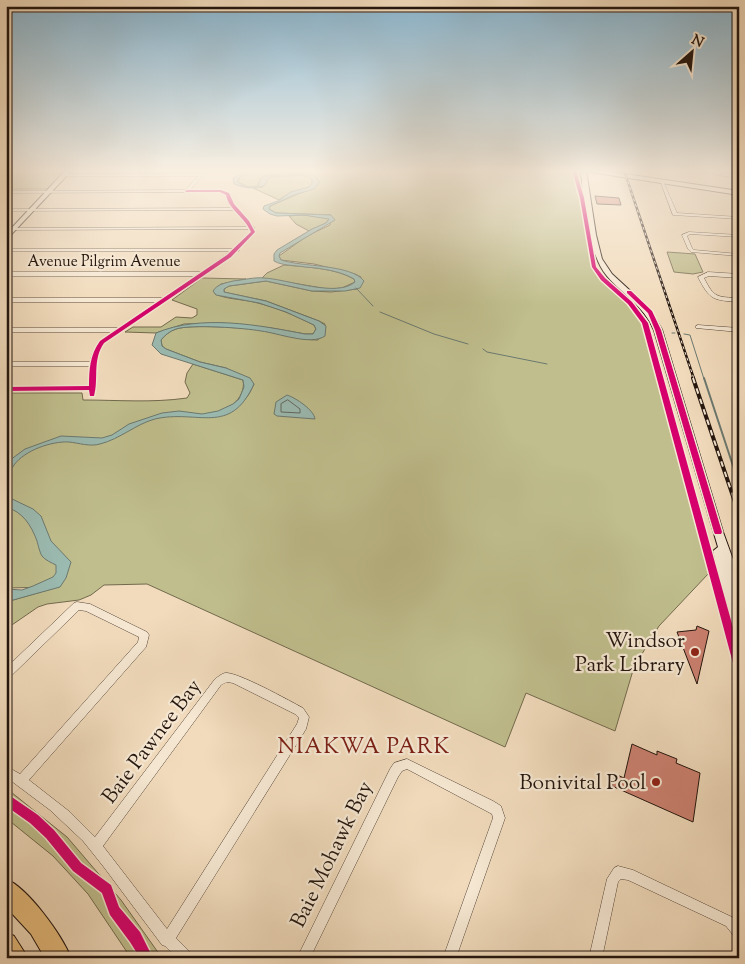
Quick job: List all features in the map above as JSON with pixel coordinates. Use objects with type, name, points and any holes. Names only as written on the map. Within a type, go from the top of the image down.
[{"type":"highway","points":[[6,890],[39,926],[59,958]]},
{"type":"highway","points":[[6,944],[16,958]]},
{"type":"main road","points":[[6,238],[27,215]]},
{"type":"main road","points":[[590,215],[602,266],[643,304],[655,321],[718,532],[739,594]]},
{"type":"main road","points":[[718,532],[720,556],[739,635]]},
{"type":"street","points":[[92,395],[93,364],[99,345],[118,330],[237,250],[254,232],[240,215]]},
{"type":"street","points":[[691,215],[739,218]]},
{"type":"street","points":[[6,229],[252,228]]},
{"type":"street","points":[[739,236],[689,233],[684,235],[690,249],[693,251],[739,255]]},
{"type":"street","points":[[6,250],[237,250]]},
{"type":"street","name":"Avenue Pilgrim Avenue","points":[[6,274],[203,274]]},
{"type":"street","points":[[739,276],[708,274],[701,277],[709,294],[713,297],[739,300]]},
{"type":"street","points":[[6,300],[163,300]]},
{"type":"street","points":[[698,327],[739,330]]},
{"type":"street","points":[[6,330],[118,330]]},
{"type":"street","points":[[6,364],[93,364]]},
{"type":"street","points":[[6,675],[77,606],[87,607],[144,635],[143,644],[21,781]]},
{"type":"street","name":"Baie Pawnee Bay","points":[[95,846],[218,682],[226,677],[235,679],[299,711],[304,717],[302,726],[167,940]]},
{"type":"street","name":"Baie Mohawk Bay","points":[[303,958],[394,773],[398,767],[407,764],[489,805],[496,810],[499,818],[449,958]]},
{"type":"street","points":[[6,771],[63,814],[95,846],[167,940],[186,958]]},
{"type":"street","points":[[595,958],[613,879],[618,872],[629,874],[730,922],[739,931]]},
{"type":"shaded area","points":[[331,215],[584,215],[594,270],[629,303],[644,324],[709,573],[659,626],[634,667],[615,731],[526,693],[505,747],[147,584],[104,585],[91,595],[79,600],[38,607],[6,629],[6,602],[58,587],[6,588],[6,393],[82,393],[83,400],[148,401],[187,398],[190,393],[185,382],[187,373],[193,364],[243,380],[241,393],[233,404],[241,402],[247,397],[254,384],[226,368],[200,362],[166,349],[162,346],[161,340],[176,329],[231,327],[318,340],[325,324],[266,301],[224,292],[224,289],[229,286],[266,281],[312,291],[331,292],[357,289],[361,277],[355,274],[314,264],[281,260],[279,256],[307,236],[330,225]]},
{"type":"shaded area","points":[[289,216],[327,217],[329,219],[326,223],[309,231],[296,224]]},
{"type":"shaded area","points":[[667,252],[695,254],[703,272],[693,274],[674,272]]},
{"type":"shaded area","points":[[284,265],[330,270],[346,275],[354,279],[355,282],[342,288],[328,289],[262,278],[267,273]]},
{"type":"shaded area","points":[[202,278],[246,279],[221,284],[214,290],[215,294],[273,307],[314,325],[316,329],[313,334],[305,334],[271,328],[221,323],[184,324],[156,333],[125,332],[133,327],[161,327],[176,317],[192,318],[197,315],[197,309],[172,300]]},
{"type":"shaded area","points":[[6,788],[67,837],[121,900],[162,958],[131,958],[88,894],[53,856],[6,818]]},
{"type":"water","points":[[273,215],[331,215],[335,220],[280,253],[279,256],[281,260],[348,272],[364,281],[360,288],[345,291],[312,291],[266,281],[229,286],[224,289],[224,292],[266,301],[319,321],[326,326],[325,336],[311,340],[268,332],[218,327],[193,327],[174,330],[161,340],[162,346],[200,362],[226,368],[250,378],[254,384],[245,400],[234,410],[223,416],[212,418],[171,417],[155,419],[141,424],[114,439],[96,445],[62,442],[47,445],[25,455],[13,467],[6,478],[6,463],[25,449],[61,436],[102,438],[112,435],[129,424],[162,413],[179,411],[202,414],[218,411],[239,399],[244,387],[243,380],[161,354],[152,345],[156,333],[173,327],[192,324],[230,323],[313,334],[316,329],[314,325],[286,312],[259,303],[216,295],[213,291],[219,285],[225,283],[252,278],[274,279],[324,288],[347,286],[355,282],[349,276],[337,272],[285,265],[274,261],[274,254],[277,250],[312,229],[326,223],[329,219],[303,215]]},
{"type":"water","points":[[287,395],[304,405],[315,419],[277,416],[274,414],[276,402]]},
{"type":"water","points":[[10,498],[33,509],[41,516],[51,541],[71,562],[66,578],[60,587],[6,602],[6,589],[22,590],[53,577],[56,573],[56,565],[42,556],[35,535],[26,520],[17,512],[6,507],[6,499]]},
{"type":"building","name":"Windsor Park Library","points":[[697,626],[709,631],[697,684],[677,632],[696,630]]},
{"type":"building","name":"Bonivital Pool","points":[[632,744],[657,755],[657,751],[677,759],[676,763],[700,773],[693,822],[612,786],[615,774],[624,778]]},
{"type":"waterway","points":[[356,288],[373,306]]},
{"type":"waterway","points":[[380,312],[434,334],[468,344]]},
{"type":"waterway","points":[[684,334],[690,335],[704,379]]},
{"type":"waterway","points":[[483,349],[487,352],[547,364]]},
{"type":"waterway","points":[[704,378],[739,484]]},
{"type":"railway","points":[[639,215],[694,379]]},
{"type":"railway","points":[[693,378],[739,514]]},
{"type":"cycle path","points":[[92,395],[94,360],[98,347],[102,342],[229,256],[253,232],[251,226],[241,215]]},
{"type":"cycle path","points":[[585,215],[594,267],[603,279],[630,303],[645,323],[739,667]]},
{"type":"cycle path","points":[[629,292],[650,312],[658,330],[718,532]]},
{"type":"cycle path","points":[[6,389],[93,388]]},
{"type":"cycle path","points":[[6,799],[34,819],[50,834],[77,867],[107,889],[114,911],[135,937],[147,958]]},
{"type":"place","name":"Windsor Park Library","points":[[695,652]]},
{"type":"place","name":"Bonivital Pool","points":[[656,782]]},
{"type":"district","name":"NIAKWA PARK","points":[[364,745]]}]
